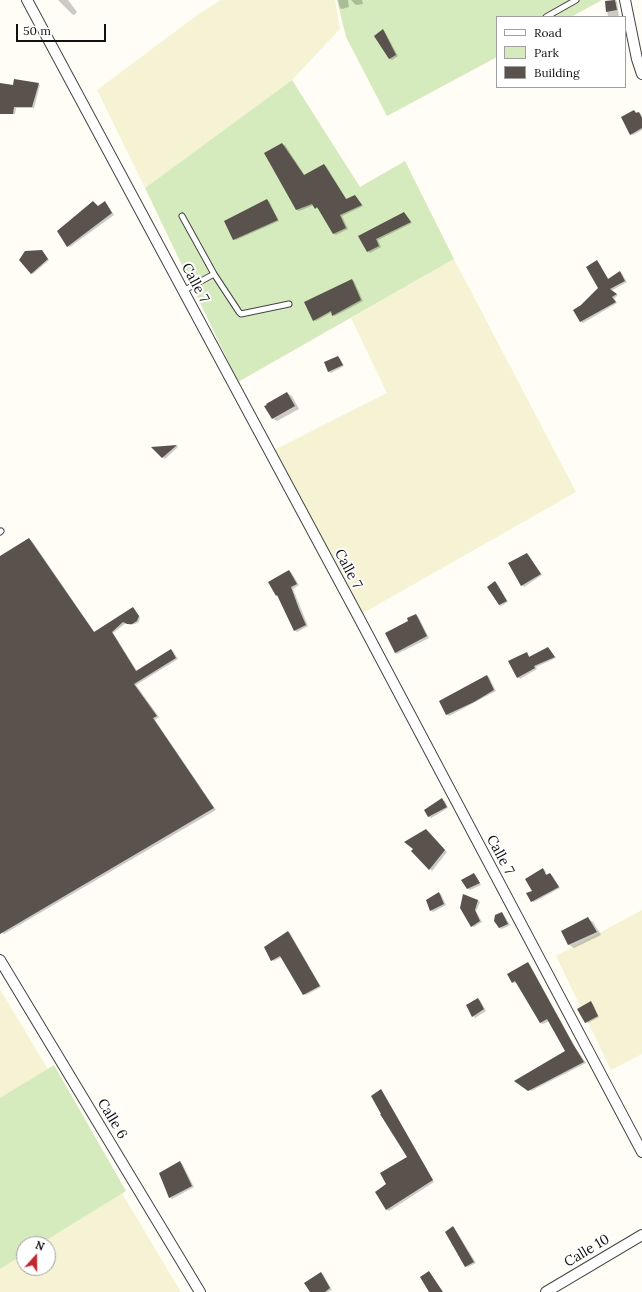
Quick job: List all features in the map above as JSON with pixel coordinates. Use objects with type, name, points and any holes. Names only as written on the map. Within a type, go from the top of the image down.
[{"type":"street","name":"Calle 7","points":[[27,0],[358,616],[642,1152]]},
{"type":"street","points":[[625,0],[642,74]]},
{"type":"street","name":"Calle 6","points":[[0,960],[200,1292]]},
{"type":"street","name":"Calle 10","points":[[546,1292],[642,1235]]},
{"type":"lane","points":[[548,16],[576,0]]},
{"type":"lane","points":[[182,216],[214,274],[241,314],[288,304]]},
{"type":"lane","points":[[183,291],[214,274]]},
{"type":"shaded area","points":[[221,0],[335,0],[340,29],[292,80],[145,188],[97,90],[200,13]]},
{"type":"shaded area","points":[[454,259],[576,492],[358,616],[270,452],[387,393],[351,318]]},
{"type":"shaded area","points":[[642,910],[642,1054],[611,1070],[556,956]]},
{"type":"shaded area","points":[[0,989],[181,1292],[0,1292]]},
{"type":"green space","points":[[337,0],[602,0],[573,16],[496,16],[496,58],[387,116],[346,37]]},
{"type":"green space","points":[[292,80],[360,187],[405,161],[454,259],[238,382],[145,188]]},
{"type":"green space","points":[[54,1065],[126,1191],[53,1236],[16,1236],[16,1259],[0,1269],[0,1098]]},
{"type":"building","points":[[615,0],[617,10],[606,12],[605,1]]},
{"type":"building","points":[[383,29],[396,55],[389,59],[374,36]]},
{"type":"building","points":[[14,79],[39,83],[32,107],[14,107],[13,114],[0,114],[0,83],[13,85]]},
{"type":"building","points":[[634,110],[636,113],[639,112],[642,118],[642,128],[630,135],[621,117]]},
{"type":"building","points":[[282,143],[304,175],[324,164],[346,199],[355,195],[362,205],[340,215],[346,228],[333,234],[317,207],[315,209],[312,204],[296,210],[264,153]]},
{"type":"building","points":[[267,199],[278,220],[233,240],[224,221]]},
{"type":"building","points":[[93,201],[98,206],[105,201],[112,213],[67,247],[57,231]]},
{"type":"building","points":[[404,212],[411,222],[376,239],[379,246],[367,252],[358,236]]},
{"type":"building","points":[[42,250],[48,259],[31,274],[19,260],[25,251]]},
{"type":"building","points":[[597,260],[608,279],[620,271],[625,281],[610,289],[617,294],[612,297],[616,302],[580,322],[573,310],[581,305],[598,288],[586,267]]},
{"type":"building","points":[[352,279],[361,300],[332,316],[331,311],[313,321],[304,302]]},
{"type":"building","points":[[338,356],[343,365],[328,372],[324,362]]},
{"type":"building","points":[[287,392],[295,406],[272,419],[264,406]]},
{"type":"building","points":[[177,445],[162,458],[151,447]]},
{"type":"building","points":[[29,538],[94,632],[133,607],[139,616],[137,621],[132,624],[123,622],[112,632],[136,671],[171,649],[176,658],[134,684],[157,716],[153,718],[214,808],[0,934],[0,556]]},
{"type":"building","points":[[527,553],[541,574],[521,586],[508,563]]},
{"type":"building","points":[[289,570],[297,584],[291,587],[306,625],[294,631],[277,595],[276,596],[268,582]]},
{"type":"building","points":[[495,581],[507,601],[499,605],[487,587]]},
{"type":"building","points":[[416,614],[427,636],[395,653],[385,633],[408,621],[407,618]]},
{"type":"building","points":[[548,647],[555,657],[534,666],[535,668],[517,678],[508,661],[527,652],[529,657]]},
{"type":"building","points":[[487,675],[494,690],[474,702],[446,715],[439,701]]},
{"type":"building","points":[[442,798],[447,807],[428,817],[424,810]]},
{"type":"building","points":[[426,829],[445,850],[429,870],[411,851],[413,849],[404,842]]},
{"type":"building","points":[[543,868],[546,875],[550,873],[559,887],[531,902],[526,893],[532,891],[525,879]]},
{"type":"building","points":[[474,873],[480,883],[467,889],[461,880]]},
{"type":"building","points":[[439,892],[444,904],[430,911],[426,900]]},
{"type":"building","points":[[463,894],[478,900],[475,910],[480,921],[471,927],[460,908]]},
{"type":"building","points":[[502,912],[508,924],[499,928],[494,921],[495,915]]},
{"type":"building","points":[[588,917],[597,932],[568,945],[561,931]]},
{"type":"building","points":[[288,931],[320,986],[303,995],[280,956],[271,961],[264,947]]},
{"type":"building","points":[[528,962],[584,1062],[528,1091],[514,1081],[565,1051],[547,1019],[540,1023],[515,981],[512,983],[507,974]]},
{"type":"building","points":[[478,998],[484,1009],[472,1017],[466,1005]]},
{"type":"building","points":[[591,1001],[598,1016],[585,1023],[577,1009]]},
{"type":"building","points":[[381,1089],[433,1180],[386,1210],[375,1192],[386,1184],[380,1173],[407,1157],[380,1114],[371,1096]]},
{"type":"building","points":[[180,1161],[192,1186],[169,1198],[159,1173]]},
{"type":"building","points":[[453,1226],[474,1262],[465,1267],[445,1232]]},
{"type":"building","points":[[429,1271],[443,1292],[429,1292],[420,1277]]},
{"type":"building","points":[[321,1272],[330,1288],[325,1292],[310,1292],[304,1283]]}]
